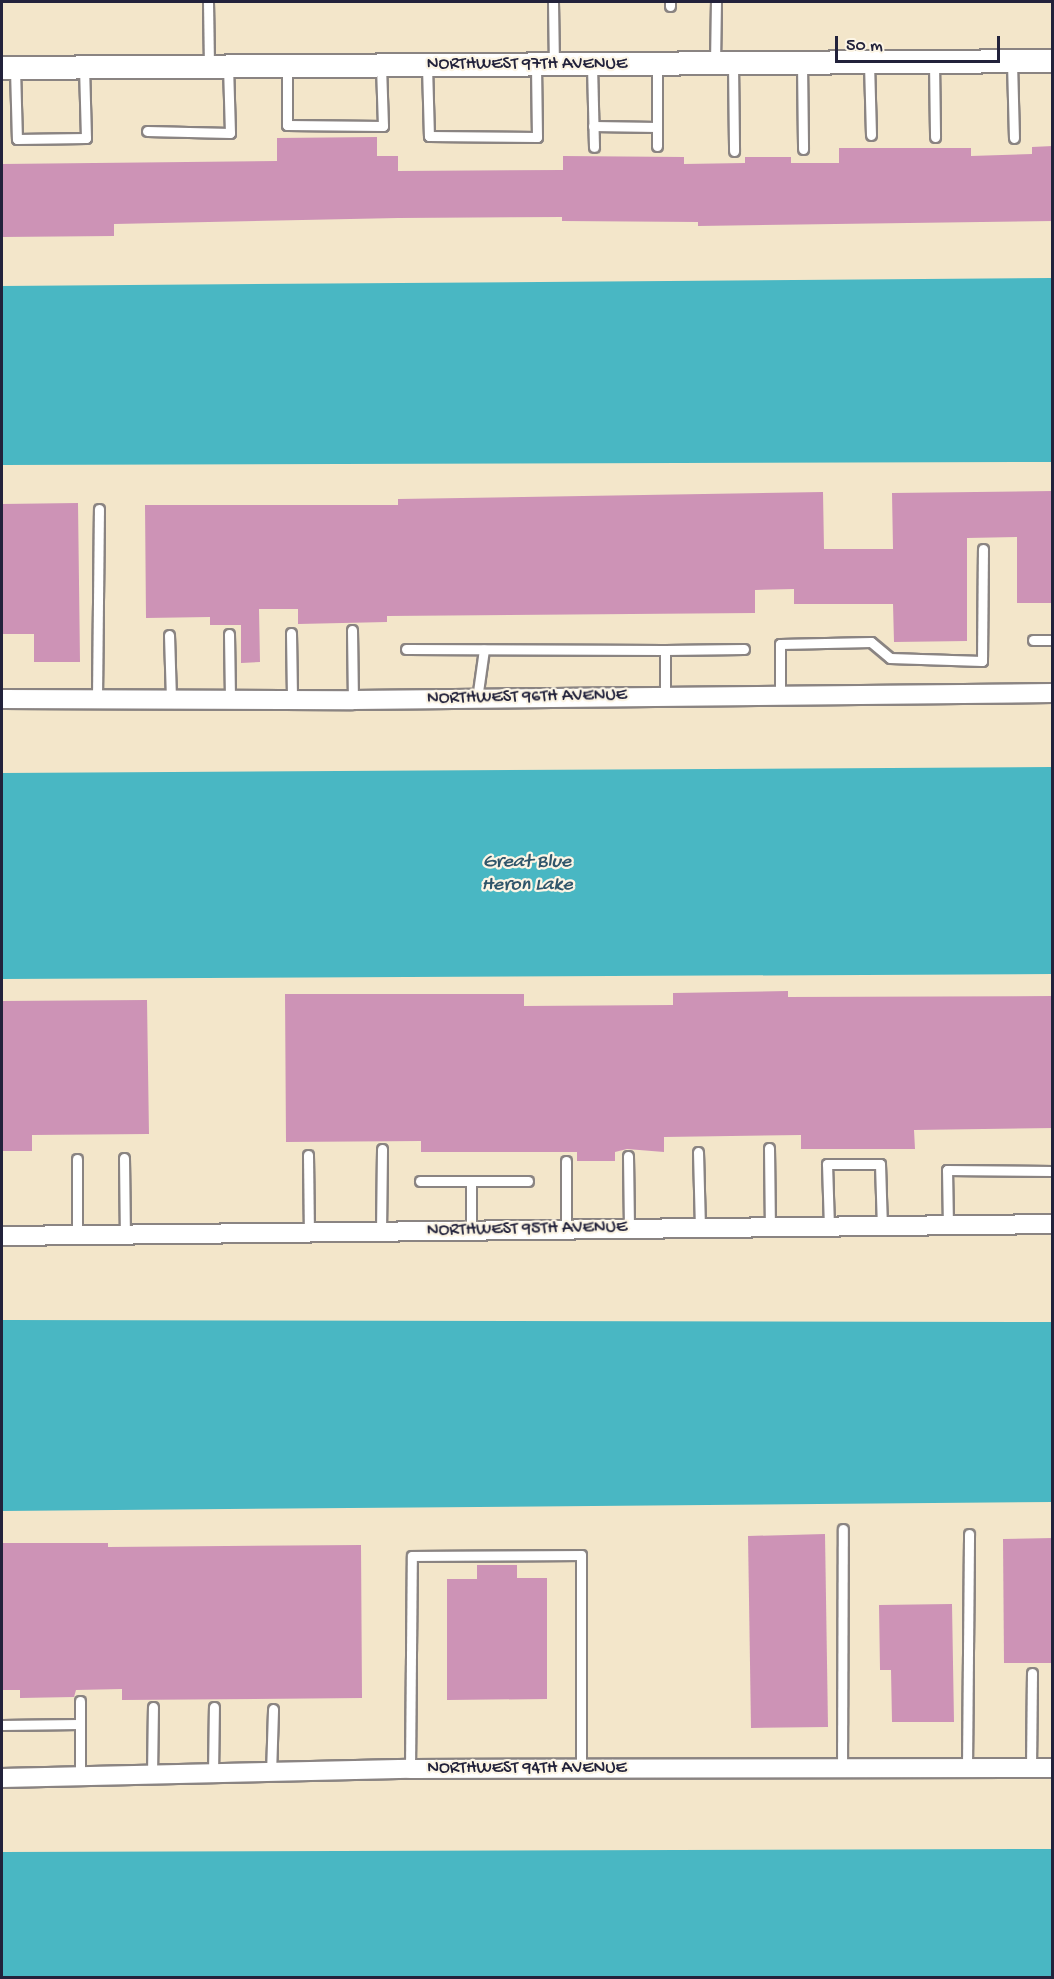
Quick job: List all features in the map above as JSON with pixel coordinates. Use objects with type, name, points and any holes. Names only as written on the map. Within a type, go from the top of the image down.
[{"type":"street","name":"NORTHWEST 97TH AVENUE","points":[[8,68],[1053,62]]},
{"type":"street","name":"NORTHWEST 96TH AVENUE","points":[[2,699],[97,697],[353,700],[1053,693]]},
{"type":"street","name":"NORTHWEST 95TH AVENUE","points":[[2,1236],[1053,1224]]},
{"type":"street","name":"NORTHWEST 94TH AVENUE","points":[[2,1778],[271,1774],[410,1769],[1053,1768]]},
{"type":"lane","points":[[147,131],[230,133],[208,2]]},
{"type":"lane","points":[[427,65],[429,136],[537,137],[553,2]]},
{"type":"lane","points":[[716,2],[734,151]]},
{"type":"lane","points":[[934,62],[936,137]]},
{"type":"lane","points":[[1012,62],[1014,138]]},
{"type":"lane","points":[[802,63],[803,149]]},
{"type":"lane","points":[[869,63],[871,135]]},
{"type":"lane","points":[[657,64],[657,146]]},
{"type":"lane","points":[[592,65],[594,147]]},
{"type":"lane","points":[[287,67],[287,125],[383,126],[381,66]]},
{"type":"lane","points":[[8,68],[17,140],[86,138],[84,67]]},
{"type":"lane","points":[[593,126],[657,127]]},
{"type":"lane","points":[[97,697],[99,509]]},
{"type":"lane","points":[[780,694],[780,644],[871,642],[890,658],[982,661],[983,549]]},
{"type":"lane","points":[[352,630],[353,700]]},
{"type":"lane","points":[[291,633],[292,699]]},
{"type":"lane","points":[[229,634],[230,699]]},
{"type":"lane","points":[[169,635],[171,698]]},
{"type":"lane","points":[[1033,640],[1053,640]]},
{"type":"lane","points":[[406,649],[744,649]]},
{"type":"lane","points":[[477,699],[484,649]]},
{"type":"lane","points":[[665,650],[665,697]]},
{"type":"lane","points":[[769,1148],[770,1227]]},
{"type":"lane","points":[[381,1232],[382,1149]]},
{"type":"lane","points":[[698,1152],[700,1228]]},
{"type":"lane","points":[[309,1155],[309,1233]]},
{"type":"lane","points":[[628,1156],[629,1229]]},
{"type":"lane","points":[[124,1158],[125,1235]]},
{"type":"lane","points":[[76,1159],[77,1235]]},
{"type":"lane","points":[[566,1161],[566,1230]]},
{"type":"lane","points":[[829,1227],[827,1164],[880,1164],[882,1226]]},
{"type":"lane","points":[[948,1226],[947,1170],[1053,1171]]},
{"type":"lane","points":[[420,1180],[528,1181]]},
{"type":"lane","points":[[471,1181],[471,1231]]},
{"type":"lane","points":[[842,1770],[843,1529]]},
{"type":"lane","points":[[968,1768],[969,1534]]},
{"type":"lane","points":[[410,1769],[412,1556],[581,1555],[581,1769]]},
{"type":"lane","points":[[1031,1768],[1032,1673]]},
{"type":"lane","points":[[80,1701],[80,1777]]},
{"type":"lane","points":[[152,1776],[153,1707]]},
{"type":"lane","points":[[213,1775],[214,1707]]},
{"type":"lane","points":[[271,1774],[273,1709]]},
{"type":"lane","points":[[2,1725],[80,1725]]},
{"type":"water","points":[[1052,278],[1052,462],[2,465],[2,286]]},
{"type":"water","name":"Great Blue Heron Lake","points":[[1052,767],[1052,974],[2,979],[2,773]]},
{"type":"water","points":[[2,1320],[1052,1322],[1052,1502],[2,1511]]},
{"type":"water","points":[[1052,1849],[1052,1977],[2,1977],[2,1852]]},
{"type":"building","points":[[377,137],[377,156],[398,156],[398,171],[563,170],[563,156],[684,157],[684,164],[745,163],[745,157],[791,157],[791,163],[839,163],[839,148],[971,148],[971,156],[1032,154],[1032,147],[1053,146],[1053,221],[698,226],[698,222],[562,221],[562,217],[398,218],[114,224],[114,236],[2,237],[2,164],[277,161],[277,138]]},
{"type":"building","points":[[1053,491],[1053,603],[1017,603],[1017,537],[967,538],[967,641],[894,642],[893,604],[794,604],[794,589],[755,590],[755,613],[387,616],[387,622],[298,624],[298,609],[259,609],[260,662],[241,663],[241,625],[210,625],[210,617],[146,618],[145,505],[398,505],[398,499],[823,492],[824,549],[893,549],[892,493]]},
{"type":"building","points":[[78,503],[80,662],[34,662],[34,634],[2,634],[2,504]]},
{"type":"building","points":[[788,991],[788,997],[1053,996],[1053,1128],[914,1130],[915,1149],[801,1149],[801,1135],[664,1137],[664,1152],[627,1149],[615,1152],[615,1161],[577,1161],[577,1152],[421,1152],[421,1141],[286,1142],[285,994],[524,994],[524,1006],[673,1005],[673,993]]},
{"type":"building","points":[[147,1000],[149,1134],[32,1135],[32,1151],[2,1151],[2,1001]]},
{"type":"building","points":[[825,1534],[828,1727],[751,1728],[748,1536]]},
{"type":"building","points":[[1053,1538],[1053,1663],[1004,1663],[1003,1539]]},
{"type":"building","points":[[2,1543],[108,1543],[108,1547],[361,1545],[362,1698],[122,1700],[122,1689],[76,1690],[74,1697],[20,1698],[20,1690],[2,1690]]},
{"type":"building","points":[[477,1565],[517,1565],[517,1578],[547,1578],[547,1699],[447,1700],[447,1579],[477,1579]]},
{"type":"building","points":[[952,1604],[954,1722],[892,1722],[891,1670],[880,1670],[879,1605]]}]
